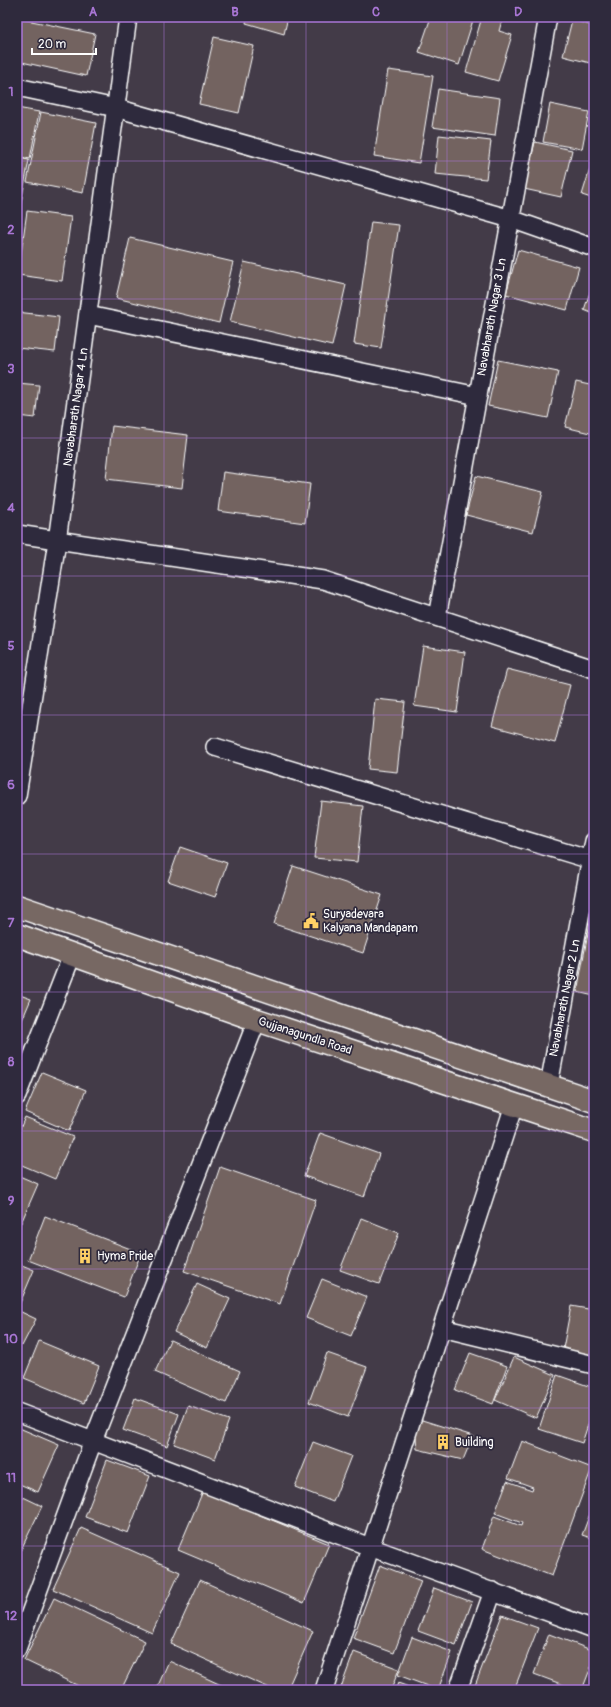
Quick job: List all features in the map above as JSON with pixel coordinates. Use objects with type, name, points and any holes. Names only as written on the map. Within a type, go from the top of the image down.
[{"type":"main road","points":[[17,906],[594,1101]]},
{"type":"main road","name":"Gujjanagundla Road","points":[[17,935],[257,1020],[594,1131]]},
{"type":"street","name":"Navabharath Nagar 4 Ln","points":[[17,796],[57,541],[128,17]]},
{"type":"street","name":"Navabharath Nagar 3 Ln","points":[[437,617],[548,17]]},
{"type":"street","points":[[17,87],[116,108],[510,219],[594,248]]},
{"type":"street","points":[[88,315],[478,396]]},
{"type":"street","points":[[17,534],[323,580],[594,669]]},
{"type":"street","points":[[215,747],[591,860]]},
{"type":"street","name":"Navabharath Nagar 2 Ln","points":[[549,1085],[594,841]]},
{"type":"street","points":[[17,1096],[72,955]]},
{"type":"street","points":[[17,1649],[93,1441],[257,1020]]},
{"type":"street","points":[[324,1690],[514,1104]]},
{"type":"street","points":[[442,1328],[594,1365]]},
{"type":"street","points":[[17,1412],[370,1547],[594,1629]]},
{"type":"street","points":[[458,1690],[493,1591]]},
{"type":"building","points":[[247,17],[288,17],[284,34],[246,23]]},
{"type":"building","points":[[431,17],[474,17],[459,65],[419,52]]},
{"type":"building","points":[[482,17],[503,17],[499,31],[512,35],[498,81],[466,72]]},
{"type":"building","points":[[17,18],[95,34],[86,76],[17,61]]},
{"type":"building","points":[[572,20],[594,26],[594,64],[563,56]]},
{"type":"building","points":[[214,37],[254,46],[239,113],[199,104]]},
{"type":"building","points":[[388,70],[433,76],[419,163],[374,156]]},
{"type":"building","points":[[438,89],[500,98],[495,136],[432,127]]},
{"type":"building","points":[[550,104],[589,112],[582,149],[543,142]]},
{"type":"building","points":[[17,108],[39,112],[30,159],[17,156]]},
{"type":"building","points":[[41,112],[96,123],[83,193],[27,182]]},
{"type":"building","points":[[439,135],[491,141],[486,179],[435,174]]},
{"type":"building","points":[[535,142],[572,150],[561,197],[524,189]]},
{"type":"building","points":[[594,156],[594,199],[582,195]]},
{"type":"building","points":[[17,158],[29,160],[19,213],[17,213]]},
{"type":"building","points":[[27,211],[71,217],[62,281],[18,275]]},
{"type":"building","points":[[371,222],[399,225],[381,348],[354,344]]},
{"type":"building","points":[[130,238],[233,262],[219,323],[116,298]]},
{"type":"building","points":[[518,250],[579,267],[567,310],[506,294]]},
{"type":"building","points":[[244,262],[346,285],[332,346],[230,322]]},
{"type":"building","points":[[594,280],[594,314],[584,310]]},
{"type":"building","points":[[17,312],[59,317],[55,352],[17,348]]},
{"type":"building","points":[[498,360],[558,372],[548,418],[488,406]]},
{"type":"building","points":[[576,382],[594,386],[594,434],[565,427]]},
{"type":"building","points":[[17,383],[39,385],[35,418],[17,416]]},
{"type":"building","points":[[112,426],[188,435],[182,488],[106,479]]},
{"type":"building","points":[[223,472],[310,484],[305,523],[218,511]]},
{"type":"building","points":[[476,476],[543,492],[533,532],[466,515]]},
{"type":"building","points":[[423,646],[465,652],[457,712],[414,706]]},
{"type":"building","points":[[507,669],[570,685],[555,743],[492,726]]},
{"type":"building","points":[[375,699],[405,702],[397,772],[368,769]]},
{"type":"building","points":[[321,801],[363,806],[357,862],[314,858]]},
{"type":"building","points":[[180,847],[227,863],[215,897],[168,881]]},
{"type":"building","points":[[293,866],[382,895],[363,953],[274,924]]},
{"type":"building","points":[[594,906],[594,996],[577,992]]},
{"type":"building","points":[[17,994],[31,999],[17,1032]]},
{"type":"building","points":[[42,1072],[86,1090],[69,1131],[25,1112]]},
{"type":"building","points":[[25,1117],[73,1137],[55,1179],[17,1163],[17,1136]]},
{"type":"building","points":[[320,1133],[379,1154],[364,1197],[304,1176]]},
{"type":"building","points":[[220,1167],[316,1200],[280,1304],[184,1271]]},
{"type":"building","points":[[17,1175],[38,1184],[21,1223],[17,1221]]},
{"type":"building","name":"Hyma Pride","points":[[45,1216],[141,1253],[124,1297],[28,1260]]},
{"type":"building","points":[[361,1218],[399,1233],[379,1284],[340,1270]]},
{"type":"building","points":[[17,1263],[34,1270],[20,1303],[17,1302]]},
{"type":"building","points":[[322,1279],[367,1297],[351,1336],[306,1318]]},
{"type":"building","points":[[197,1284],[230,1299],[207,1348],[174,1332]]},
{"type":"building","points":[[571,1306],[594,1310],[594,1360],[562,1354]]},
{"type":"building","points":[[17,1310],[36,1319],[22,1346],[17,1344]]},
{"type":"building","points":[[170,1340],[240,1371],[226,1403],[155,1372]]},
{"type":"building","points":[[39,1341],[99,1366],[84,1403],[24,1378]]},
{"type":"building","points":[[327,1353],[367,1367],[348,1417],[309,1402]]},
{"type":"building","points":[[470,1353],[507,1366],[493,1404],[455,1390]]},
{"type":"building","points":[[514,1357],[555,1375],[536,1418],[495,1400]]},
{"type":"building","points":[[557,1375],[594,1388],[594,1407],[582,1443],[539,1429]]},
{"type":"building","points":[[135,1398],[179,1414],[167,1446],[123,1430]]},
{"type":"building","points":[[188,1406],[229,1420],[215,1459],[174,1444]]},
{"type":"building","name":"Building","points":[[414,1414],[422,1420],[473,1436],[463,1460],[417,1449]]},
{"type":"building","points":[[17,1427],[59,1445],[38,1492],[17,1483]]},
{"type":"building","points":[[522,1441],[592,1468],[552,1576],[482,1549],[494,1516],[521,1526],[522,1523],[495,1513],[507,1481],[532,1490],[533,1487],[508,1478]]},
{"type":"building","points":[[313,1442],[351,1456],[333,1502],[295,1487]]},
{"type":"building","points":[[107,1460],[150,1476],[128,1533],[85,1517]]},
{"type":"building","points":[[203,1491],[329,1544],[304,1603],[178,1550]]},
{"type":"building","points":[[17,1494],[42,1506],[17,1558]]},
{"type":"building","points":[[591,1511],[594,1512],[594,1539],[582,1535]]},
{"type":"building","points":[[81,1528],[180,1572],[152,1633],[53,1589]]},
{"type":"building","points":[[380,1565],[421,1581],[394,1653],[353,1638]]},
{"type":"building","points":[[200,1580],[313,1631],[287,1690],[274,1690],[171,1644]]},
{"type":"building","points":[[434,1588],[472,1602],[456,1645],[418,1631]]},
{"type":"building","points":[[54,1598],[145,1641],[121,1690],[87,1690],[24,1660]]},
{"type":"building","points":[[502,1615],[538,1628],[514,1690],[479,1690],[474,1688]]},
{"type":"building","points":[[549,1634],[594,1651],[594,1659],[582,1690],[577,1690],[534,1674]]},
{"type":"building","points":[[412,1637],[452,1652],[438,1690],[398,1675]]},
{"type":"building","points":[[354,1652],[399,1669],[391,1690],[340,1690]]},
{"type":"building","points":[[169,1661],[232,1690],[156,1690]]},
{"type":"building","points":[[398,1683],[417,1690],[395,1690]]},
{"type":"place","name":"Suryadevara Kalyana Mandapam","points":[[311,921]]},
{"type":"place","name":"Hyma Pride","points":[[85,1256]]},
{"type":"place","name":"Building","points":[[443,1442]]}]
